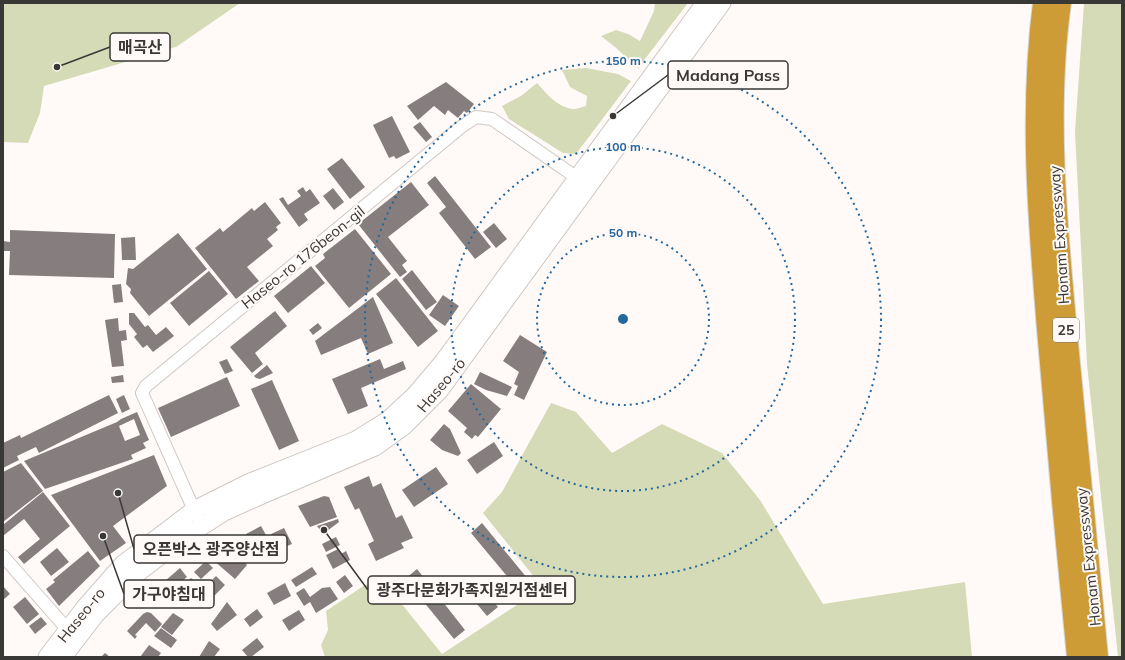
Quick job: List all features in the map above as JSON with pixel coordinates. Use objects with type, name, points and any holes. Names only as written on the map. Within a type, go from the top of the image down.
[{"type":"highway","name":"Honam Expressway","points":[[1044,3],[1040,38],[1036,127],[1041,238],[1060,474],[1078,657]]},
{"type":"highway","name":"Honam Expressway","points":[[1060,3],[1054,68],[1053,130],[1055,190],[1059,259],[1097,657]]},
{"type":"highway","points":[[1080,475],[1098,573],[1107,657]]},
{"type":"main road","name":"Haseo-ro","points":[[47,657],[96,614],[135,574],[184,537],[224,512],[262,494],[375,447],[404,426],[440,390],[705,3]]},
{"type":"main road","name":"Haseo-ro","points":[[62,657],[86,606],[123,564],[194,510],[254,480],[356,440],[388,420],[415,395],[443,362],[722,3]]},
{"type":"street","name":"Haseo-ro 176beon-gil","points":[[203,525],[194,510],[142,393],[146,386],[461,126],[476,117],[492,118],[583,182]]},
{"type":"street","points":[[3,556],[73,634]]},
{"type":"green space","points":[[3,3],[240,3],[176,47],[44,86],[40,113],[28,143],[3,142]]},
{"type":"green space","points":[[655,3],[688,3],[638,68],[601,36],[616,30],[628,34],[640,41],[654,11]]},
{"type":"green space","points":[[1084,3],[1122,3],[1122,657],[1118,657],[1087,364],[1075,132]]},
{"type":"green space","points":[[586,68],[618,74],[631,81],[576,154],[563,153],[509,119],[502,106],[521,96],[537,83],[562,106],[573,109],[586,106],[587,96],[570,87],[562,70]]},
{"type":"green space","points":[[551,403],[576,412],[612,453],[662,424],[722,453],[760,500],[823,604],[965,582],[972,657],[325,657],[321,645],[328,630],[326,611],[365,585],[384,582],[442,654],[543,588],[483,513],[502,492]]},
{"type":"building","points":[[446,82],[474,104],[467,113],[464,111],[458,118],[448,110],[445,115],[434,106],[418,120],[407,106]]},
{"type":"building","points":[[392,116],[410,152],[396,159],[394,156],[389,158],[373,125]]},
{"type":"building","points":[[420,122],[432,137],[426,142],[413,127]]},
{"type":"building","points":[[342,158],[365,187],[350,199],[327,169]]},
{"type":"building","points":[[435,176],[491,247],[475,259],[439,213],[446,207],[427,183]]},
{"type":"building","points":[[411,182],[429,205],[388,237],[407,261],[402,265],[407,272],[400,277],[358,224]]},
{"type":"building","points":[[303,187],[306,192],[310,189],[320,203],[304,214],[308,220],[299,227],[279,199],[283,197],[288,205],[301,196],[297,191]]},
{"type":"building","points":[[333,188],[344,202],[334,210],[323,196]]},
{"type":"building","points":[[265,202],[281,223],[276,227],[278,230],[267,239],[273,246],[247,267],[259,281],[236,299],[195,248],[220,228],[223,232],[252,208],[254,211]]},
{"type":"building","points":[[494,223],[507,239],[496,248],[483,232]]},
{"type":"building","points":[[355,229],[391,274],[349,308],[315,266],[325,258],[323,254]]},
{"type":"building","points":[[10,230],[115,234],[114,278],[9,275],[10,251],[3,251],[3,241],[10,242]]},
{"type":"building","points":[[178,233],[207,269],[149,316],[130,293],[131,289],[126,284],[128,268],[133,269]]},
{"type":"building","points":[[135,237],[136,260],[122,260],[121,238]]},
{"type":"building","points":[[311,266],[325,283],[288,313],[274,296]]},
{"type":"building","points":[[412,270],[437,302],[426,310],[402,279]]},
{"type":"building","points":[[209,271],[228,294],[189,326],[170,303]]},
{"type":"building","points":[[396,278],[438,331],[418,347],[376,294]]},
{"type":"building","points":[[121,284],[123,302],[114,303],[112,285]]},
{"type":"building","points":[[443,295],[459,306],[445,326],[429,315]]},
{"type":"building","points":[[373,297],[393,343],[368,354],[361,338],[321,355],[315,341]]},
{"type":"building","points":[[275,311],[287,326],[255,353],[263,364],[252,373],[230,347]]},
{"type":"building","points":[[129,313],[134,313],[145,327],[148,325],[156,335],[166,327],[174,336],[153,352],[147,345],[143,348],[134,337],[137,334],[129,324]]},
{"type":"building","points":[[118,318],[119,331],[126,330],[127,340],[121,341],[124,366],[112,367],[105,320]]},
{"type":"building","points":[[318,323],[322,328],[313,335],[309,330]]},
{"type":"building","points":[[520,335],[547,352],[524,400],[514,395],[518,386],[514,384],[519,372],[503,361]]},
{"type":"building","points":[[227,359],[233,371],[225,374],[219,362]]},
{"type":"building","points":[[380,359],[384,369],[403,361],[406,369],[361,388],[368,406],[348,414],[332,379]]},
{"type":"building","points":[[267,365],[273,373],[260,379],[254,376]]},
{"type":"building","points":[[480,372],[512,387],[507,396],[486,390],[474,384]]},
{"type":"building","points":[[123,375],[124,382],[112,383],[111,377]]},
{"type":"building","points":[[227,377],[240,406],[171,437],[158,408]]},
{"type":"building","points":[[272,380],[299,441],[279,450],[251,389]]},
{"type":"building","points":[[471,384],[501,409],[478,437],[475,435],[472,439],[464,432],[467,428],[448,411]]},
{"type":"building","points":[[109,395],[118,413],[39,453],[36,447],[17,456],[19,460],[3,468],[3,443],[20,435],[21,438]]},
{"type":"building","points":[[124,395],[130,409],[122,413],[116,399]]},
{"type":"building","points":[[137,412],[149,440],[143,443],[146,448],[131,455],[133,459],[45,489],[24,461],[117,422]],"holes":[[[134,419],[140,435],[125,441],[119,426]]]},
{"type":"building","points":[[444,424],[450,429],[461,453],[458,456],[442,450],[430,440]]},
{"type":"building","points":[[494,442],[503,456],[477,474],[467,460]]},
{"type":"building","points":[[154,455],[167,486],[113,526],[126,543],[100,561],[51,495]]},
{"type":"building","points":[[21,463],[43,491],[3,522],[3,472]]},
{"type":"building","points":[[436,467],[448,484],[414,507],[402,490]]},
{"type":"building","points":[[369,476],[373,487],[381,483],[396,518],[402,515],[413,538],[401,543],[404,548],[376,561],[368,544],[374,541],[359,508],[355,510],[344,487]]},
{"type":"building","points":[[43,492],[70,526],[24,564],[18,557],[40,539],[24,519],[3,536],[3,525]]},
{"type":"building","points":[[324,496],[329,497],[337,517],[310,527],[298,506]]},
{"type":"building","points":[[338,519],[339,522],[323,534],[317,526]]},
{"type":"building","points":[[482,523],[532,584],[521,593],[471,533]]},
{"type":"building","points":[[261,526],[276,553],[257,563],[244,539],[246,534]]},
{"type":"building","points":[[284,528],[292,544],[278,550],[271,534]]},
{"type":"building","points":[[336,537],[340,545],[326,552],[322,544]]},
{"type":"building","points":[[57,548],[69,562],[51,576],[40,562]]},
{"type":"building","points":[[338,549],[341,554],[346,551],[350,560],[333,569],[326,555]]},
{"type":"building","points":[[220,550],[227,559],[232,555],[235,560],[239,556],[247,565],[235,579],[213,560],[213,556]]},
{"type":"building","points":[[88,551],[100,566],[59,606],[46,589],[55,582],[53,580]]},
{"type":"building","points":[[206,561],[213,568],[201,579],[194,572]]},
{"type":"building","points":[[312,567],[317,574],[296,587],[291,580]]},
{"type":"building","points":[[180,568],[187,577],[170,590],[165,584],[165,581]]},
{"type":"building","points":[[417,569],[465,630],[454,639],[405,579]]},
{"type":"building","points":[[345,575],[353,586],[344,593],[336,582]]},
{"type":"building","points":[[216,576],[225,585],[211,599],[202,590]]},
{"type":"building","points":[[473,577],[498,607],[487,616],[462,586]]},
{"type":"building","points":[[191,578],[200,585],[187,600],[178,593]]},
{"type":"building","points":[[285,583],[291,596],[274,605],[267,593]]},
{"type":"building","points":[[3,586],[10,594],[3,600]]},
{"type":"building","points":[[330,587],[338,599],[316,613],[310,602],[304,606],[296,593],[304,588],[310,597],[322,588]]},
{"type":"building","points":[[25,597],[39,614],[27,624],[13,607]]},
{"type":"building","points":[[227,602],[237,615],[217,631],[211,624]]},
{"type":"building","points":[[257,609],[263,617],[250,627],[244,619]]},
{"type":"building","points":[[299,610],[305,620],[289,631],[282,620]]},
{"type":"building","points":[[147,612],[151,613],[162,624],[155,632],[146,623],[135,635],[137,636],[135,639],[127,631],[143,614]]},
{"type":"building","points":[[173,613],[184,620],[172,635],[161,627]]},
{"type":"building","points":[[41,617],[47,624],[35,634],[29,626]]},
{"type":"building","points":[[161,628],[177,640],[171,648],[154,636]]},
{"type":"building","points":[[257,638],[264,647],[251,657],[248,657],[242,650]]},
{"type":"building","points":[[209,641],[220,649],[214,657],[199,657]]},
{"type":"building","points":[[149,645],[161,653],[158,657],[140,657]]},
{"type":"building","points":[[105,653],[110,657],[101,657]]},
{"type":"place","name":"매곡산","points":[[57,67]]},
{"type":"place","name":"Madang Pass","points":[[613,116]]},
{"type":"place","name":"오픈박스 광주양산점","points":[[118,493]]},
{"type":"place","name":"광주다문화가족지원거점센터","points":[[324,530]]},
{"type":"place","name":"가구야침대","points":[[103,536]]}]
